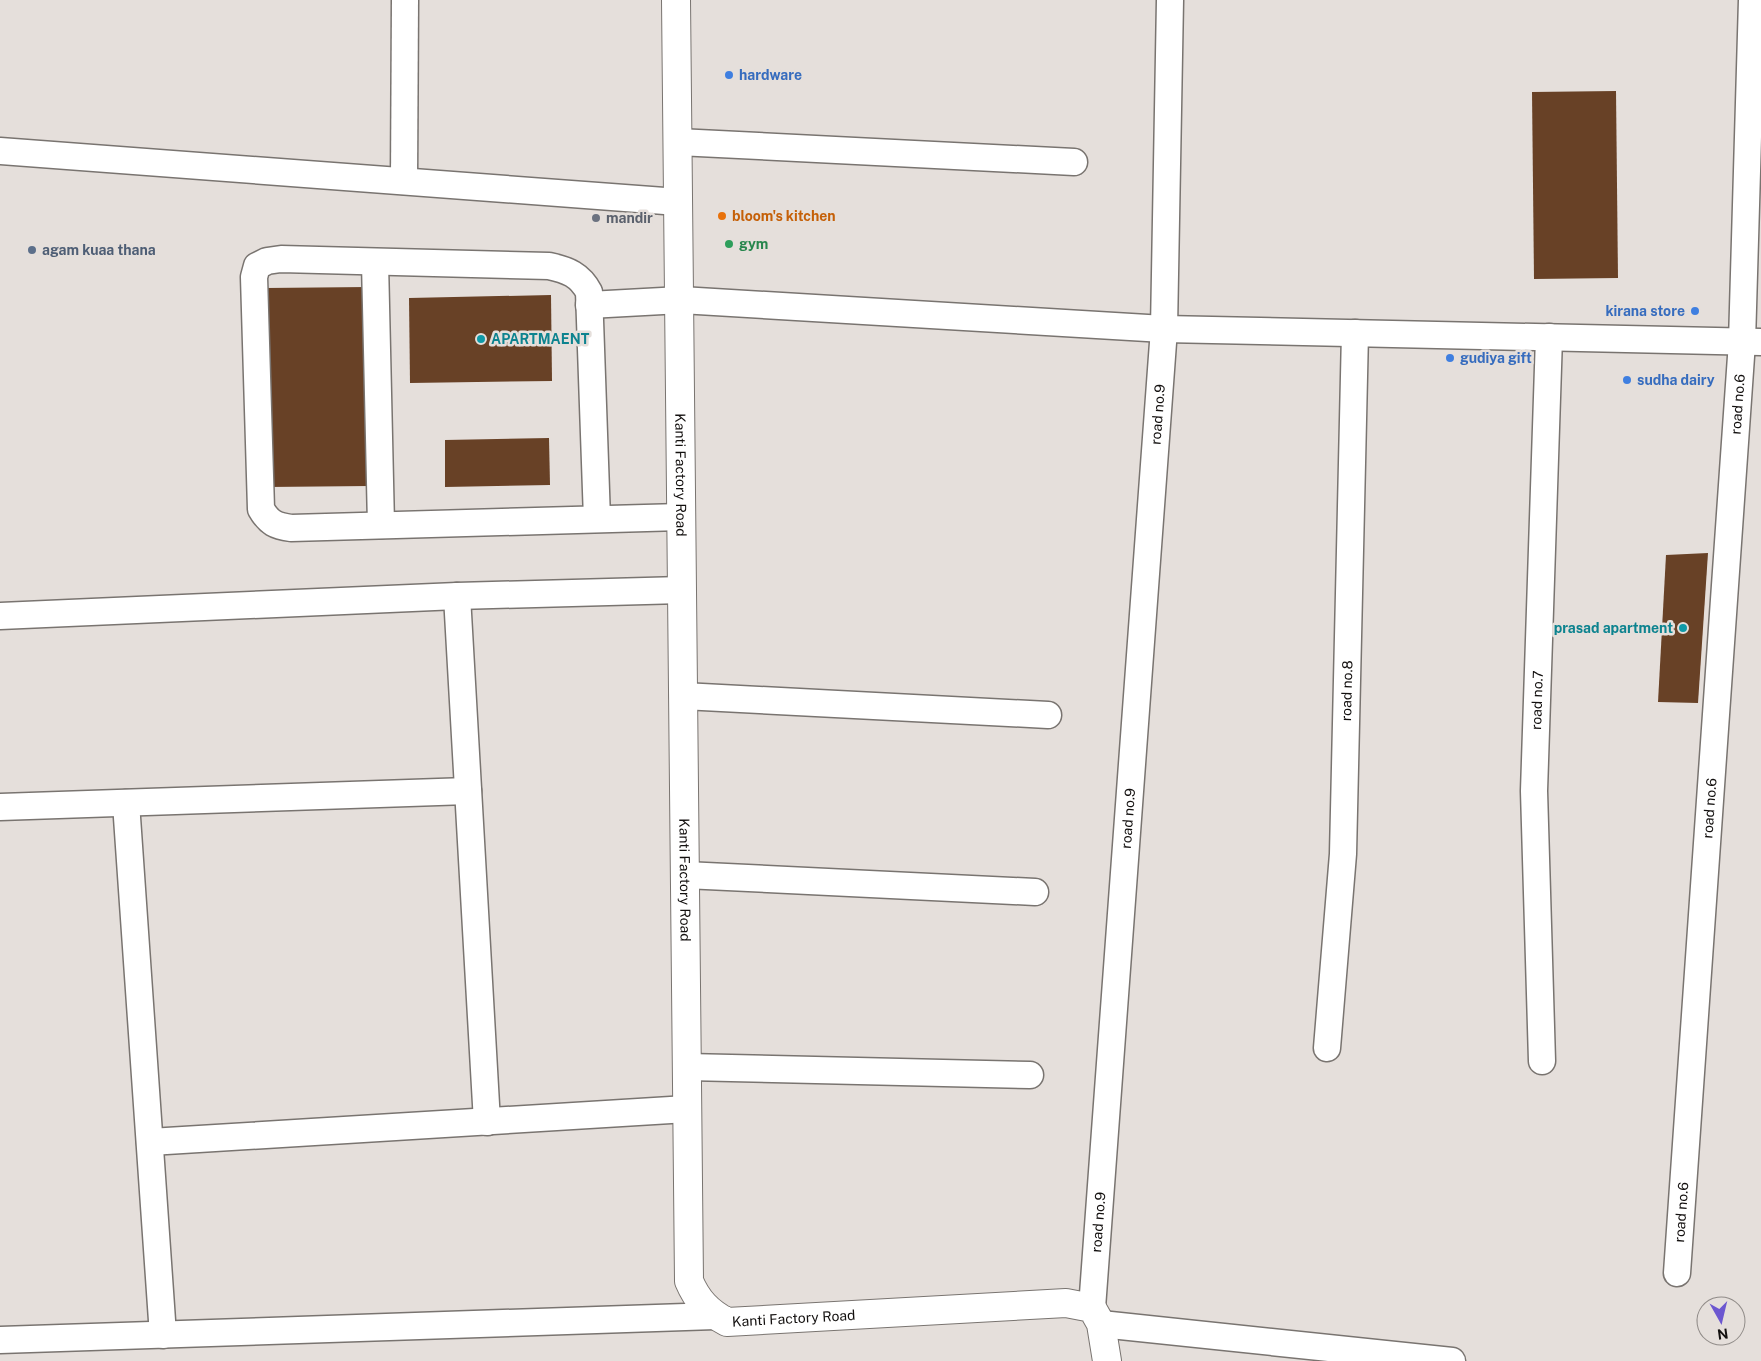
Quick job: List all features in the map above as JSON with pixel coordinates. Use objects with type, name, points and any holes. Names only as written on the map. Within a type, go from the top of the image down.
[{"type":"street","points":[[404,180],[405,0]]},
{"type":"street","name":"Kanti Factory Road","points":[[676,0],[681,300],[689,1281],[696,1299],[715,1316],[727,1322],[1066,1303],[1101,1333]]},
{"type":"street","name":"road no.9","points":[[1101,1333],[1164,329],[1170,0]]},
{"type":"street","name":"road no.6","points":[[1677,1273],[1751,342],[1752,0]]},
{"type":"street","points":[[678,142],[1074,162]]},
{"type":"street","points":[[0,151],[678,202]]},
{"type":"street","points":[[596,519],[589,292],[583,280],[568,270],[549,266],[267,261],[257,266],[254,277],[262,509],[267,519],[276,526],[291,528],[682,517]]},
{"type":"street","points":[[375,262],[381,525]]},
{"type":"street","points":[[589,305],[681,300],[1164,329],[1751,342]]},
{"type":"street","name":"road no.8","points":[[1328,1048],[1343,854],[1355,333]]},
{"type":"street","name":"road no.7","points":[[1542,1061],[1534,791],[1549,337]]},
{"type":"street","points":[[0,616],[457,596],[682,590]]},
{"type":"street","points":[[457,596],[487,1122]]},
{"type":"street","points":[[683,696],[1048,715]]},
{"type":"street","points":[[0,807],[468,791]]},
{"type":"street","points":[[126,803],[163,1335]]},
{"type":"street","points":[[685,875],[1035,892]]},
{"type":"street","points":[[687,1067],[1030,1075]]},
{"type":"street","points":[[150,1142],[687,1109]]},
{"type":"street","points":[[0,1340],[715,1316]]},
{"type":"street","points":[[1101,1333],[1452,1361]]},
{"type":"building","points":[[1616,91],[1618,278],[1534,279],[1532,92]]},
{"type":"building","points":[[368,287],[369,486],[268,487],[266,288]]},
{"type":"building","name":"APARTMAENT","points":[[551,295],[552,381],[410,383],[409,298]]},
{"type":"building","points":[[549,438],[550,485],[445,487],[445,440]]},
{"type":"building","name":"prasad apartment","points":[[1708,553],[1698,703],[1658,702],[1666,555]]},
{"type":"place","name":"hardware","points":[[729,75]]},
{"type":"place","name":"bloom's kitchen","points":[[722,216]]},
{"type":"place","name":"mandir","points":[[596,218]]},
{"type":"place","name":"gym","points":[[729,244]]},
{"type":"place","name":"agam kuaa thana","points":[[32,250]]},
{"type":"place","name":"kirana store","points":[[1695,311]]},
{"type":"place","name":"APARTMAENT","points":[[481,339]]},
{"type":"place","name":"gudiya gift","points":[[1450,358]]},
{"type":"place","name":"sudha dairy","points":[[1627,380]]},
{"type":"place","name":"prasad apartment","points":[[1683,628]]}]
